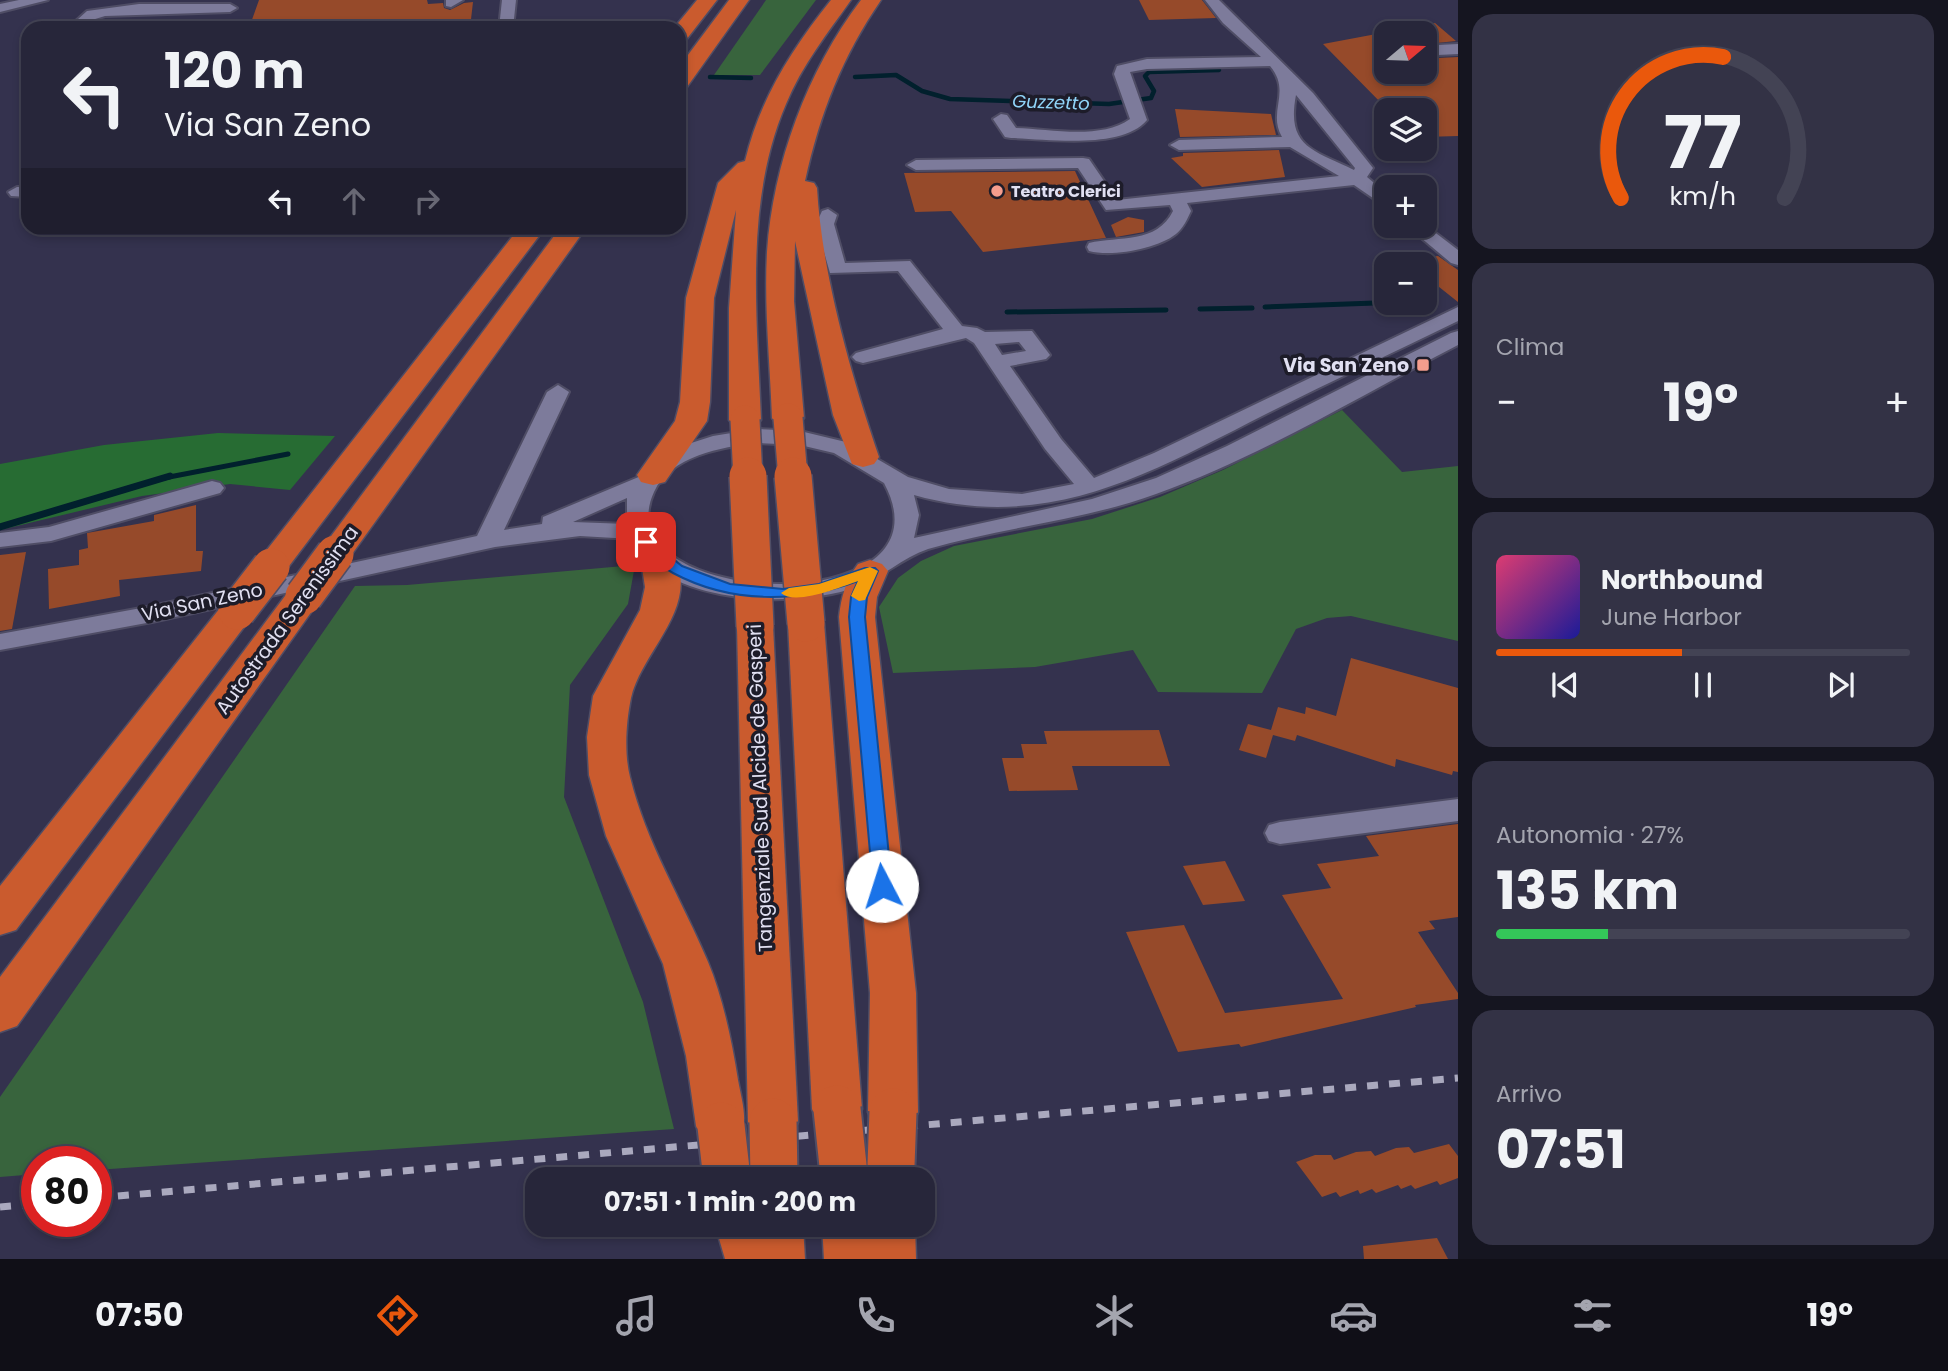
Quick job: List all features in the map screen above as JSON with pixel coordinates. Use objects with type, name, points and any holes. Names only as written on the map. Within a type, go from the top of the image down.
[{"type":"highway","points":[[686,27],[707,0]]},
{"type":"highway","points":[[686,72],[739,0]]},
{"type":"highway","name":"Tangenziale Sud Alcide de Gasperi","points":[[761,1167],[773,1122],[742,288],[756,161],[768,121],[788,77],[841,0]]},
{"type":"highway","points":[[857,1167],[837,1109],[806,623],[780,288],[782,229],[799,155],[836,48],[871,0]]},
{"type":"highway","points":[[799,155],[805,169],[807,237],[849,415],[863,457]]},
{"type":"highway","points":[[651,478],[691,421],[695,402],[700,298],[730,183],[756,161]]},
{"type":"highway","points":[[0,918],[527,235]]},
{"type":"highway","name":"Autostrada Serenissima","points":[[0,1013],[568,235]]},
{"type":"highway","points":[[649,544],[663,587],[658,610],[612,696],[607,737],[609,775],[627,836],[686,964],[710,1056],[721,1126],[744,1167]]},
{"type":"highway","points":[[870,1167],[892,1112],[892,993],[857,617],[859,597],[883,562]]},
{"type":"highway","points":[[745,1237],[752,1259]]},
{"type":"highway","name":"Tangenziale Sud Alcide de Gasperi","points":[[771,1237],[778,1259]]},
{"type":"highway","points":[[851,1259],[855,1237]]},
{"type":"highway","points":[[889,1237],[889,1259]]},
{"type":"street","points":[[0,8],[41,0]]},
{"type":"street","points":[[114,11],[128,0]]},
{"type":"street","points":[[507,21],[509,0]]},
{"type":"street","points":[[1212,0],[1234,29],[1274,61],[1289,80],[1307,96],[1364,168],[1357,179]]},
{"type":"street","points":[[79,21],[92,14],[114,11],[230,8]]},
{"type":"street","points":[[1438,50],[1458,49]]},
{"type":"street","points":[[1001,119],[1011,133],[1110,134],[1135,125],[1139,120],[1122,74],[1123,69],[1132,66],[1274,61]]},
{"type":"street","points":[[1289,80],[1290,92],[1284,120],[1286,130],[1295,142],[1357,179],[1374,192]]},
{"type":"street","points":[[1179,145],[1295,142]]},
{"type":"street","points":[[916,165],[1083,163],[1112,206],[1357,179]]},
{"type":"street","points":[[1096,247],[1138,243],[1168,230],[1179,222],[1182,211],[1176,198]]},
{"type":"street","points":[[828,215],[825,223],[837,269],[903,265],[956,332]]},
{"type":"street","points":[[1431,238],[1458,259]]},
{"type":"street","name":"Via San Zeno","points":[[0,642],[538,529],[651,478],[693,450],[749,437],[800,438],[841,447],[863,457],[893,478],[937,493],[980,501],[1024,500],[1089,487],[1202,438],[1458,313]]},
{"type":"street","points":[[863,357],[956,332],[970,332],[981,339],[1054,444],[1089,487]]},
{"type":"street","points":[[981,339],[1025,335],[1039,355],[996,362]]},
{"type":"street","name":"Via San Zeno","points":[[538,529],[606,527],[649,544],[677,569],[728,589],[783,593],[821,589],[942,537],[1088,509],[1149,490],[1229,455],[1458,337]]},
{"type":"street","points":[[486,542],[558,392]]},
{"type":"street","points":[[649,544],[636,513],[639,496],[651,478]]},
{"type":"street","points":[[883,562],[908,525],[907,503],[893,478]]},
{"type":"street","points":[[0,540],[51,534],[212,488]]},
{"type":"street","points":[[1280,833],[1458,810]]},
{"type":"green space","points":[[766,0],[816,0],[760,75],[714,75]]},
{"type":"green space","points":[[1342,410],[1402,472],[1458,466],[1458,641],[1351,616],[1327,618],[1296,629],[1262,693],[1158,692],[1133,650],[1035,667],[893,673],[879,607],[898,578],[921,561],[954,546],[1092,519],[1160,497],[1223,470]]},
{"type":"green space","points":[[218,433],[335,436],[290,490],[230,484],[142,496],[0,530],[0,464],[104,445]]},
{"type":"green space","points":[[635,565],[628,604],[570,685],[564,797],[643,1002],[674,1129],[112,1169],[112,1146],[21,1146],[21,1175],[0,1177],[0,1097],[355,586],[407,585]]},
{"type":"building","points":[[259,0],[427,0],[428,4],[443,3],[444,8],[450,10],[473,2],[471,21],[252,21]]},
{"type":"building","points":[[1139,0],[1202,0],[1216,18],[1149,20]]},
{"type":"building","points":[[1437,25],[1456,41],[1437,43]]},
{"type":"building","points":[[1374,34],[1374,84],[1437,84],[1437,57],[1458,57],[1458,136],[1437,137],[1437,98],[1376,98],[1323,44]]},
{"type":"building","points":[[1175,109],[1271,114],[1276,135],[1180,137]]},
{"type":"building","points":[[1279,150],[1285,177],[1202,187],[1171,158],[1183,156],[1183,153]]},
{"type":"building","points":[[1075,171],[1106,238],[983,252],[951,211],[915,212],[904,173]]},
{"type":"building","points":[[1128,217],[1144,220],[1144,232],[1116,237],[1111,225]]},
{"type":"building","points":[[1437,256],[1458,270],[1458,302],[1437,285]]},
{"type":"building","points":[[196,505],[196,551],[203,551],[201,571],[119,580],[120,596],[49,609],[48,569],[79,565],[79,550],[88,548],[87,533],[154,521],[154,515]]},
{"type":"building","points":[[26,552],[12,629],[0,631],[0,555]]},
{"type":"building","points":[[1351,658],[1458,688],[1458,772],[1453,771],[1452,775],[1396,759],[1395,767],[1297,735],[1295,741],[1273,735],[1266,758],[1239,750],[1248,724],[1271,730],[1278,707],[1305,714],[1306,707],[1336,716]]},
{"type":"building","points":[[1159,730],[1170,766],[1072,766],[1078,790],[1009,791],[1002,758],[1024,758],[1021,744],[1047,744],[1044,731]]},
{"type":"building","points":[[1458,824],[1458,917],[1429,921],[1435,929],[1418,932],[1458,993],[1458,999],[1415,1005],[1416,1007],[1241,1047],[1239,1044],[1178,1052],[1126,932],[1184,925],[1225,1013],[1343,999],[1282,895],[1331,888],[1317,864],[1379,856],[1366,836]]},
{"type":"building","points":[[1225,861],[1245,901],[1203,905],[1183,866]]},
{"type":"building","points":[[1449,1144],[1458,1156],[1458,1178],[1440,1185],[1437,1181],[1415,1189],[1411,1185],[1401,1189],[1398,1185],[1376,1193],[1372,1189],[1360,1194],[1358,1190],[1340,1197],[1336,1192],[1322,1197],[1296,1162],[1315,1155],[1331,1155],[1334,1160],[1356,1152],[1371,1151],[1375,1156],[1396,1148],[1409,1147],[1414,1153]]},
{"type":"building","points":[[1437,1238],[1448,1259],[1364,1259],[1363,1246]]},
{"type":"waterway","name":"Guzzetto","points":[[855,77],[896,75],[922,91],[950,99],[1109,104],[1151,98],[1154,91],[1145,76],[1149,72],[1219,70]]},
{"type":"waterway","name":"Guzzetto","points":[[710,77],[751,78]]},
{"type":"waterway","points":[[1265,307],[1374,303]]},
{"type":"waterway","points":[[1200,309],[1252,308]]},
{"type":"waterway","points":[[1007,312],[1166,310]]},
{"type":"waterway","points":[[164,478],[288,454]]},
{"type":"waterway","points":[[0,527],[170,476]]},
{"type":"railway","points":[[112,1197],[1458,1078]]},
{"type":"railway","points":[[0,1207],[21,1205]]},
{"type":"slow traffic","points":[[789,593],[821,589],[855,579],[870,571],[859,596]]},
{"type":"place","name":"Teatro Clerici","points":[[997,191]]},
{"type":"place","name":"Via San Zeno","points":[[1423,365]]},
{"type":"route","points":[[646,542],[657,555],[677,569],[728,589],[783,593],[821,589],[855,579],[870,571],[859,597],[857,617],[882,886]]}]
